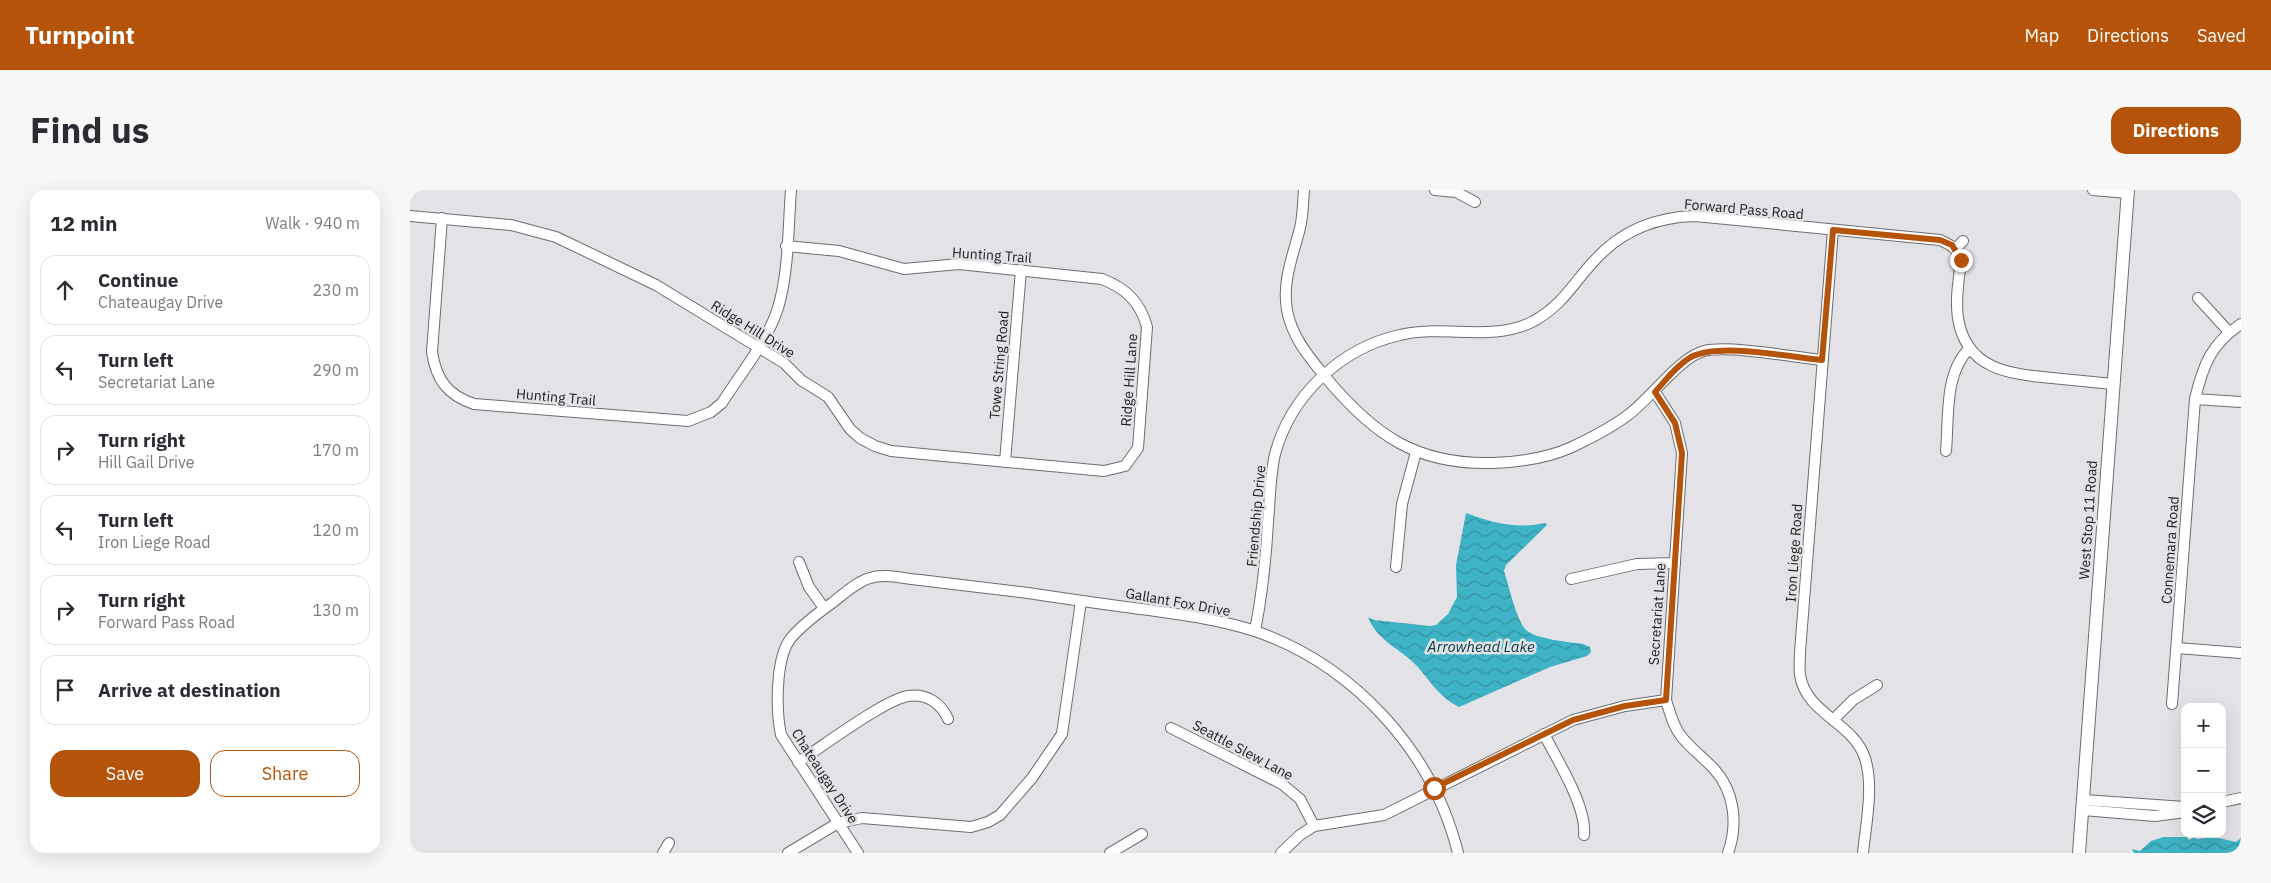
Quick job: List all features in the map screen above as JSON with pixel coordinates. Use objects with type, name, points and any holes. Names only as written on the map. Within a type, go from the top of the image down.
[{"type":"main road","name":"West Stop 11 Road","points":[[2079,853],[2128,191]]},
{"type":"street","points":[[758,347],[777,308],[786,246],[791,190]]},
{"type":"street","points":[[1304,190],[1301,226],[1289,265],[1285,289],[1287,309],[1300,345],[1347,403],[1367,422],[1395,441],[1416,452],[1437,459],[1468,464],[1509,463],[1540,457],[1569,448],[1603,432],[1629,414],[1655,392],[1684,362],[1703,352],[1722,350],[1822,360]]},
{"type":"street","points":[[1434,190],[1456,192],[1475,202]]},
{"type":"street","points":[[2093,190],[2128,191]]},
{"type":"street","name":"Ridge Hill Drive","points":[[410,216],[511,225],[556,237],[656,285],[784,363],[801,380],[828,398],[850,429],[874,446],[891,451],[1104,471],[1115,470],[1127,464]]},
{"type":"street","name":"Forward Pass Road","points":[[1324,375],[1362,348],[1401,334],[1435,330],[1492,333],[1509,330],[1532,322],[1562,301],[1594,260],[1613,242],[1636,228],[1658,220],[1696,216],[1940,240],[1955,249]]},
{"type":"street","name":"Hunting Trail","points":[[442,218],[432,352],[435,372],[442,384],[452,394],[474,404],[688,421],[711,412],[722,403],[758,347]]},
{"type":"street","name":"Iron Liege Road","points":[[1833,230],[1800,652],[1800,676],[1806,692],[1818,708],[1856,741],[1864,756],[1868,772],[1863,853]]},
{"type":"street","points":[[1963,241],[1955,249],[1961,260],[1958,319],[1970,348],[1980,359],[1994,368],[2014,375],[2113,384]]},
{"type":"street","name":"Hunting Trail","points":[[786,246],[839,251],[904,269],[959,264],[1102,279],[1118,285],[1134,298]]},
{"type":"street","name":"Towe String Road","points":[[1005,462],[1021,270]]},
{"type":"street","name":"Ridge Hill Lane","points":[[1127,464],[1138,448],[1148,341],[1144,316],[1134,298]]},
{"type":"street","points":[[2198,298],[2228,332],[2241,324]]},
{"type":"street","name":"Connemara Road","points":[[2172,704],[2195,399],[2201,372],[2209,356],[2228,332]]},
{"type":"street","points":[[1946,451],[1952,377],[1957,364],[1970,348]]},
{"type":"street","name":"Friendship Drive","points":[[1255,631],[1264,588],[1275,455],[1283,432],[1297,406],[1324,375]]},
{"type":"street","name":"Secretariat Lane","points":[[1655,392],[1675,423],[1682,453],[1666,700],[1674,724],[1681,736],[1716,771],[1730,798],[1734,832],[1728,853]]},
{"type":"street","points":[[2195,399],[2241,402]]},
{"type":"street","points":[[1396,566],[1402,504],[1416,452]]},
{"type":"street","points":[[799,562],[809,587],[824,608]]},
{"type":"street","points":[[1571,580],[1637,564],[1675,563]]},
{"type":"street","name":"Gallant Fox Drive","points":[[824,608],[860,582],[881,576],[1206,618],[1255,631],[1310,657],[1360,693],[1402,737],[1434,788],[1453,832],[1458,853]]},
{"type":"street","points":[[788,853],[838,822],[862,818],[971,826],[988,822],[1000,815],[1032,778],[1062,734],[1081,601]]},
{"type":"street","name":"Chateaugay Drive","points":[[824,608],[790,640],[782,659],[777,716],[781,735],[858,853]]},
{"type":"street","points":[[2177,648],[2241,653]]},
{"type":"street","points":[[1834,720],[1853,700],[1877,685]]},
{"type":"street","points":[[798,762],[888,704],[907,696],[924,696],[938,704],[948,719]]},
{"type":"street","points":[[1281,853],[1300,835],[1314,826],[1384,815],[1434,788],[1573,720],[1599,711],[1666,700]]},
{"type":"street","name":"Seattle Slew Lane","points":[[1171,728],[1282,784],[1300,799],[1314,826]]},
{"type":"street","points":[[1544,734],[1580,807],[1585,828],[1584,834]]},
{"type":"street","points":[[2226,801],[2241,798]]},
{"type":"street","points":[[2083,805],[2181,807]]},
{"type":"street","points":[[2083,805],[2155,816],[2181,813]]},
{"type":"street","points":[[1110,853],[1142,834]]},
{"type":"street","points":[[663,853],[668,843]]},
{"type":"water","name":"Arrowhead Lake","points":[[1466,513],[1485,520],[1505,524],[1535,525],[1545,523],[1547,525],[1506,565],[1504,571],[1516,610],[1522,625],[1530,633],[1553,640],[1583,644],[1590,647],[1591,652],[1587,656],[1550,667],[1459,707],[1446,699],[1411,660],[1383,639],[1368,617],[1374,620],[1430,626],[1436,625],[1448,614],[1457,597],[1456,565]]},
{"type":"water","points":[[2163,837],[2181,837],[2189,840],[2192,838],[2219,838],[2236,842],[2241,838],[2239,846],[2241,853],[2134,853],[2132,849],[2140,851],[2151,841]]},
{"type":"route","points":[[1434,788],[1573,720],[1599,711],[1666,700],[1682,453],[1675,423],[1655,392],[1684,362],[1690,357],[1703,352],[1722,350],[1822,360],[1833,230],[1940,240],[1952,245],[1961,260]]}]
